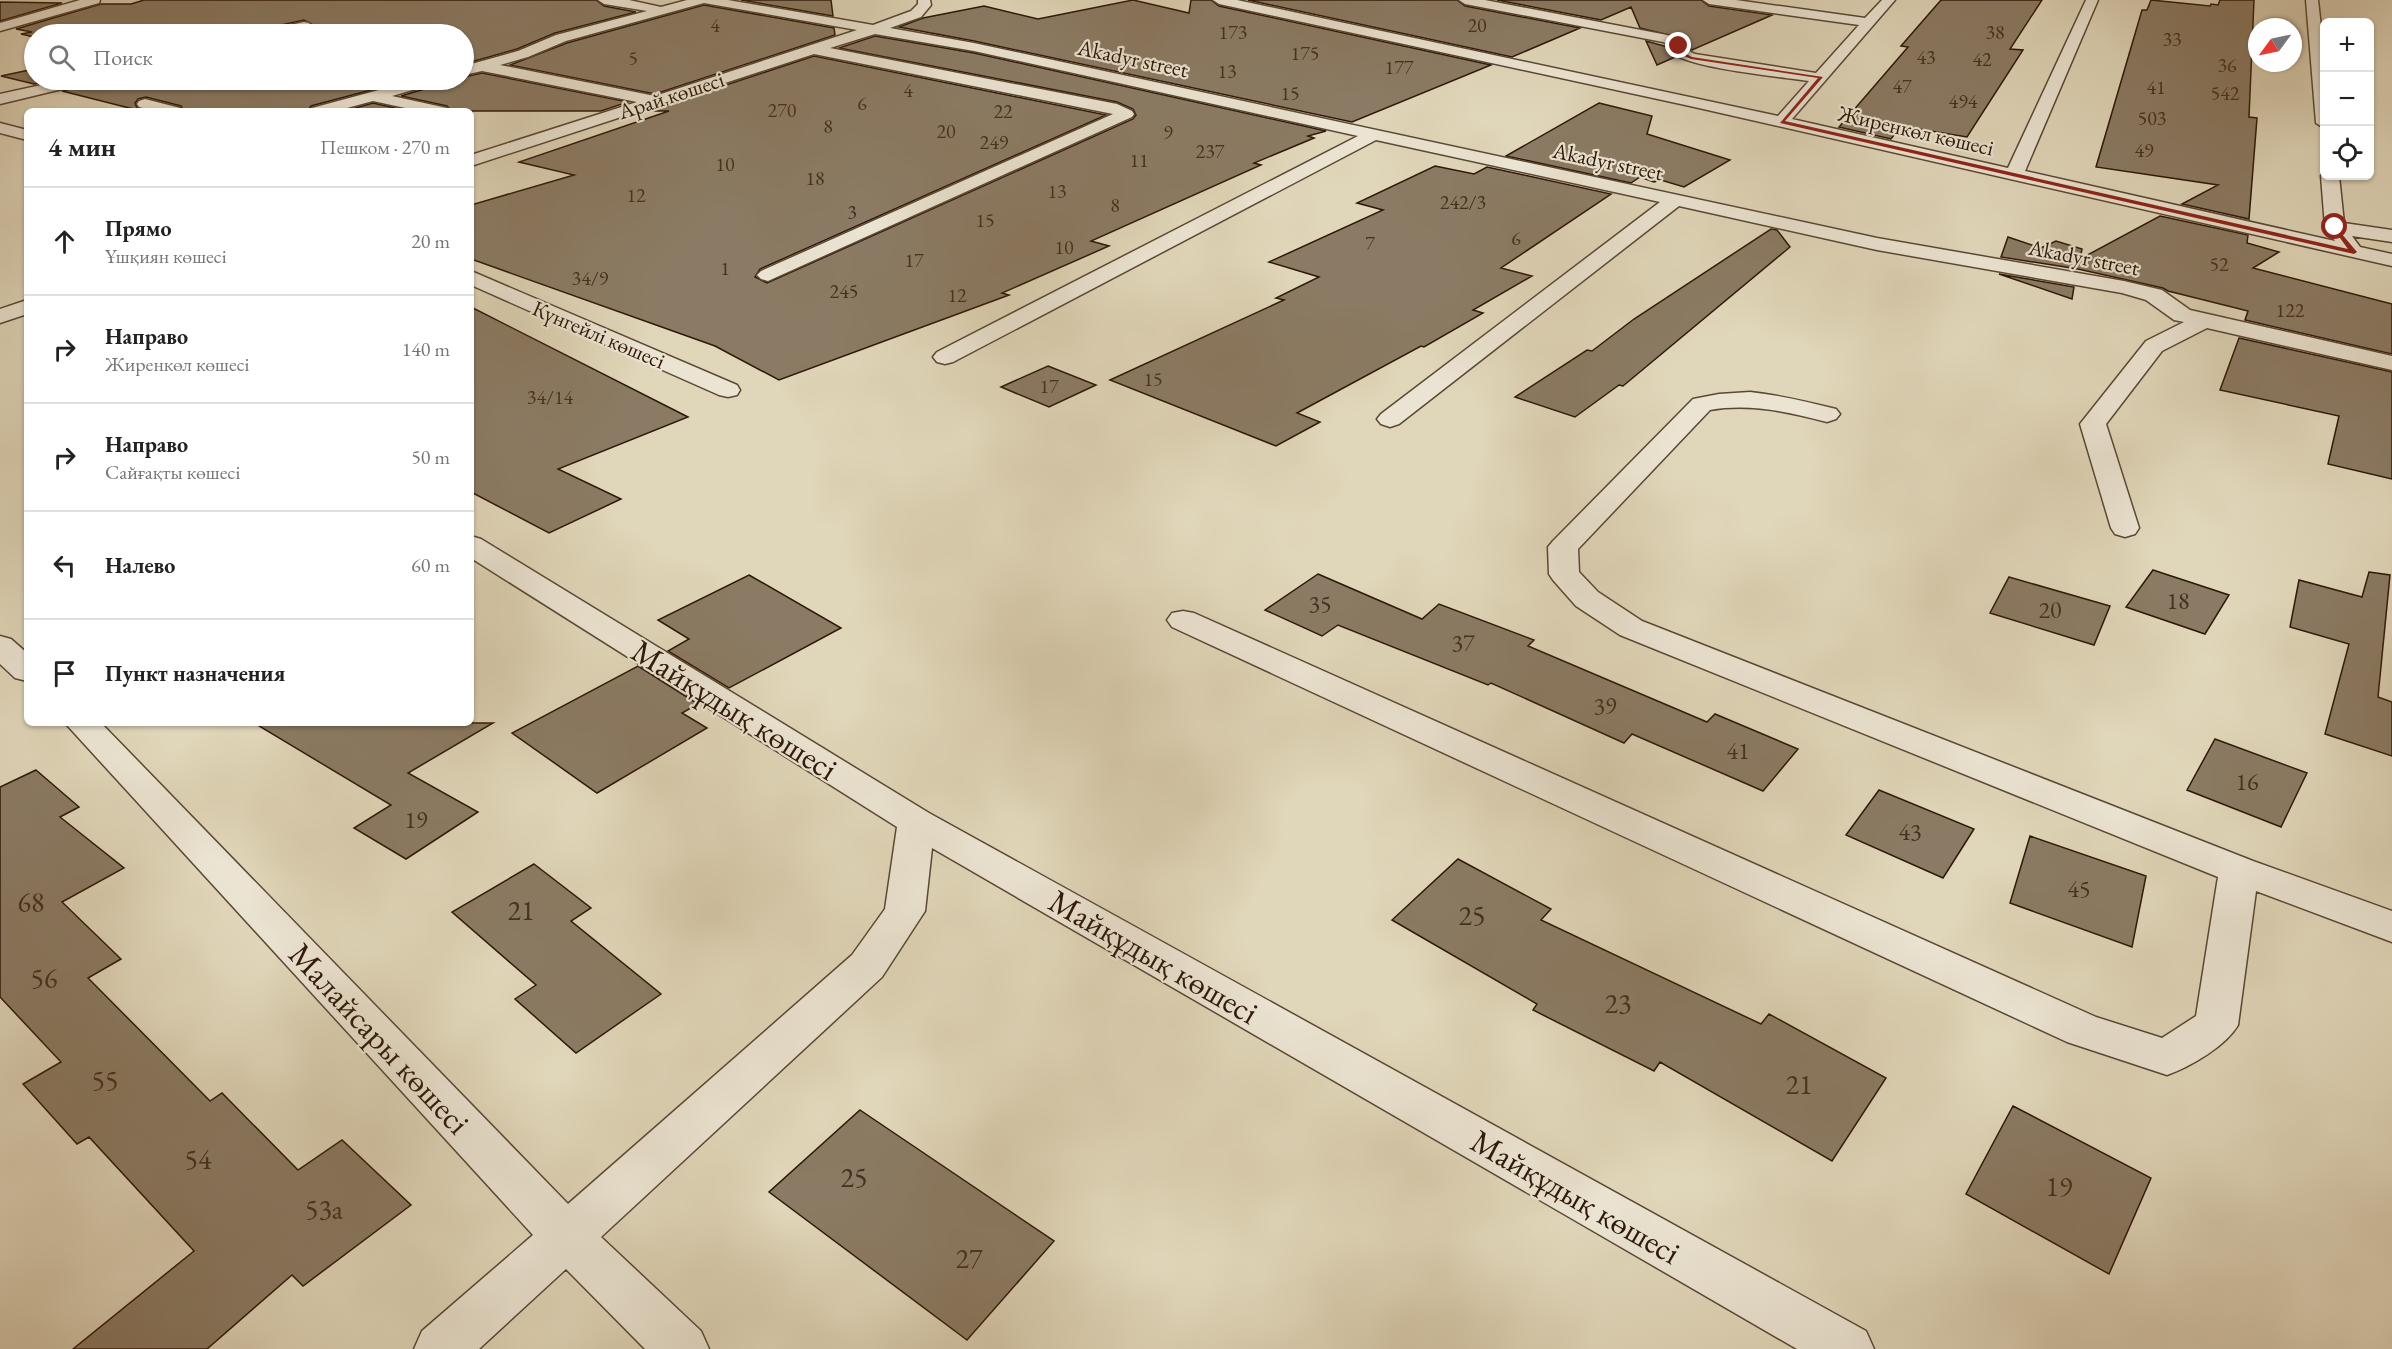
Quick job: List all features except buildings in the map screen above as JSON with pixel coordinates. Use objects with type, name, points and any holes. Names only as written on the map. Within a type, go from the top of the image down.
[{"type":"street","points":[[0,27],[94,0]]},
{"type":"street","points":[[604,0],[668,10]]},
{"type":"street","points":[[474,68],[523,54],[561,38],[704,0]]},
{"type":"street","name":"Akadyr street","points":[[704,0],[974,47],[1877,244],[2124,287],[2154,295],[2182,315],[2392,363]]},
{"type":"street","points":[[872,30],[916,14],[924,6],[924,0]]},
{"type":"street","name":"Жиренкөл көшесі","points":[[1219,0],[1781,122],[2392,260]]},
{"type":"street","points":[[1465,0],[1667,39],[1679,44],[1677,51],[1691,58],[1821,78]]},
{"type":"street","points":[[1709,0],[1870,23]]},
{"type":"street","points":[[1781,122],[1889,0]]},
{"type":"street","points":[[2014,175],[2092,0]]},
{"type":"street","points":[[2312,0],[2320,76]]},
{"type":"street","name":"Арай көшесі","points":[[474,160],[872,30]]},
{"type":"street","points":[[768,275],[1126,114],[1106,107],[811,50]]},
{"type":"street","points":[[474,65],[654,101]]},
{"type":"street","points":[[0,99],[39,90]]},
{"type":"street","points":[[325,108],[368,90]]},
{"type":"street","points":[[373,90],[431,108]]},
{"type":"street","points":[[145,104],[162,108]]},
{"type":"street","points":[[945,357],[1372,135]]},
{"type":"street","points":[[2330,180],[2335,227],[2354,252]]},
{"type":"street","points":[[1390,418],[1675,200]]},
{"type":"street","points":[[2335,227],[2392,236]]},
{"type":"street","name":"Күнгейлі көшесі","points":[[474,278],[728,390]]},
{"type":"street","points":[[0,316],[24,309]]},
{"type":"street","points":[[2125,528],[2093,424],[2154,346],[2205,320]]},
{"type":"street","points":[[1827,414],[1765,399],[1726,399],[1702,404],[1563,547],[1564,574],[1587,599],[1631,628],[2239,870],[2392,927]]},
{"type":"street","name":"Майқұдық көшесі","points":[[474,547],[916,822],[1847,1349]]},
{"type":"street","points":[[1183,620],[2082,1030],[2167,1057],[2216,1026],[2239,870]]},
{"type":"street","points":[[0,646],[24,668]]},
{"type":"street","name":"Малайсары көшесі","points":[[85,726],[566,1236],[682,1349]]},
{"type":"street","points":[[441,1349],[867,966],[905,910],[916,822]]},
{"type":"route","points":[[1679,46],[1677,51],[1691,58],[1821,78],[1781,122],[2354,252],[2335,227]]}]
